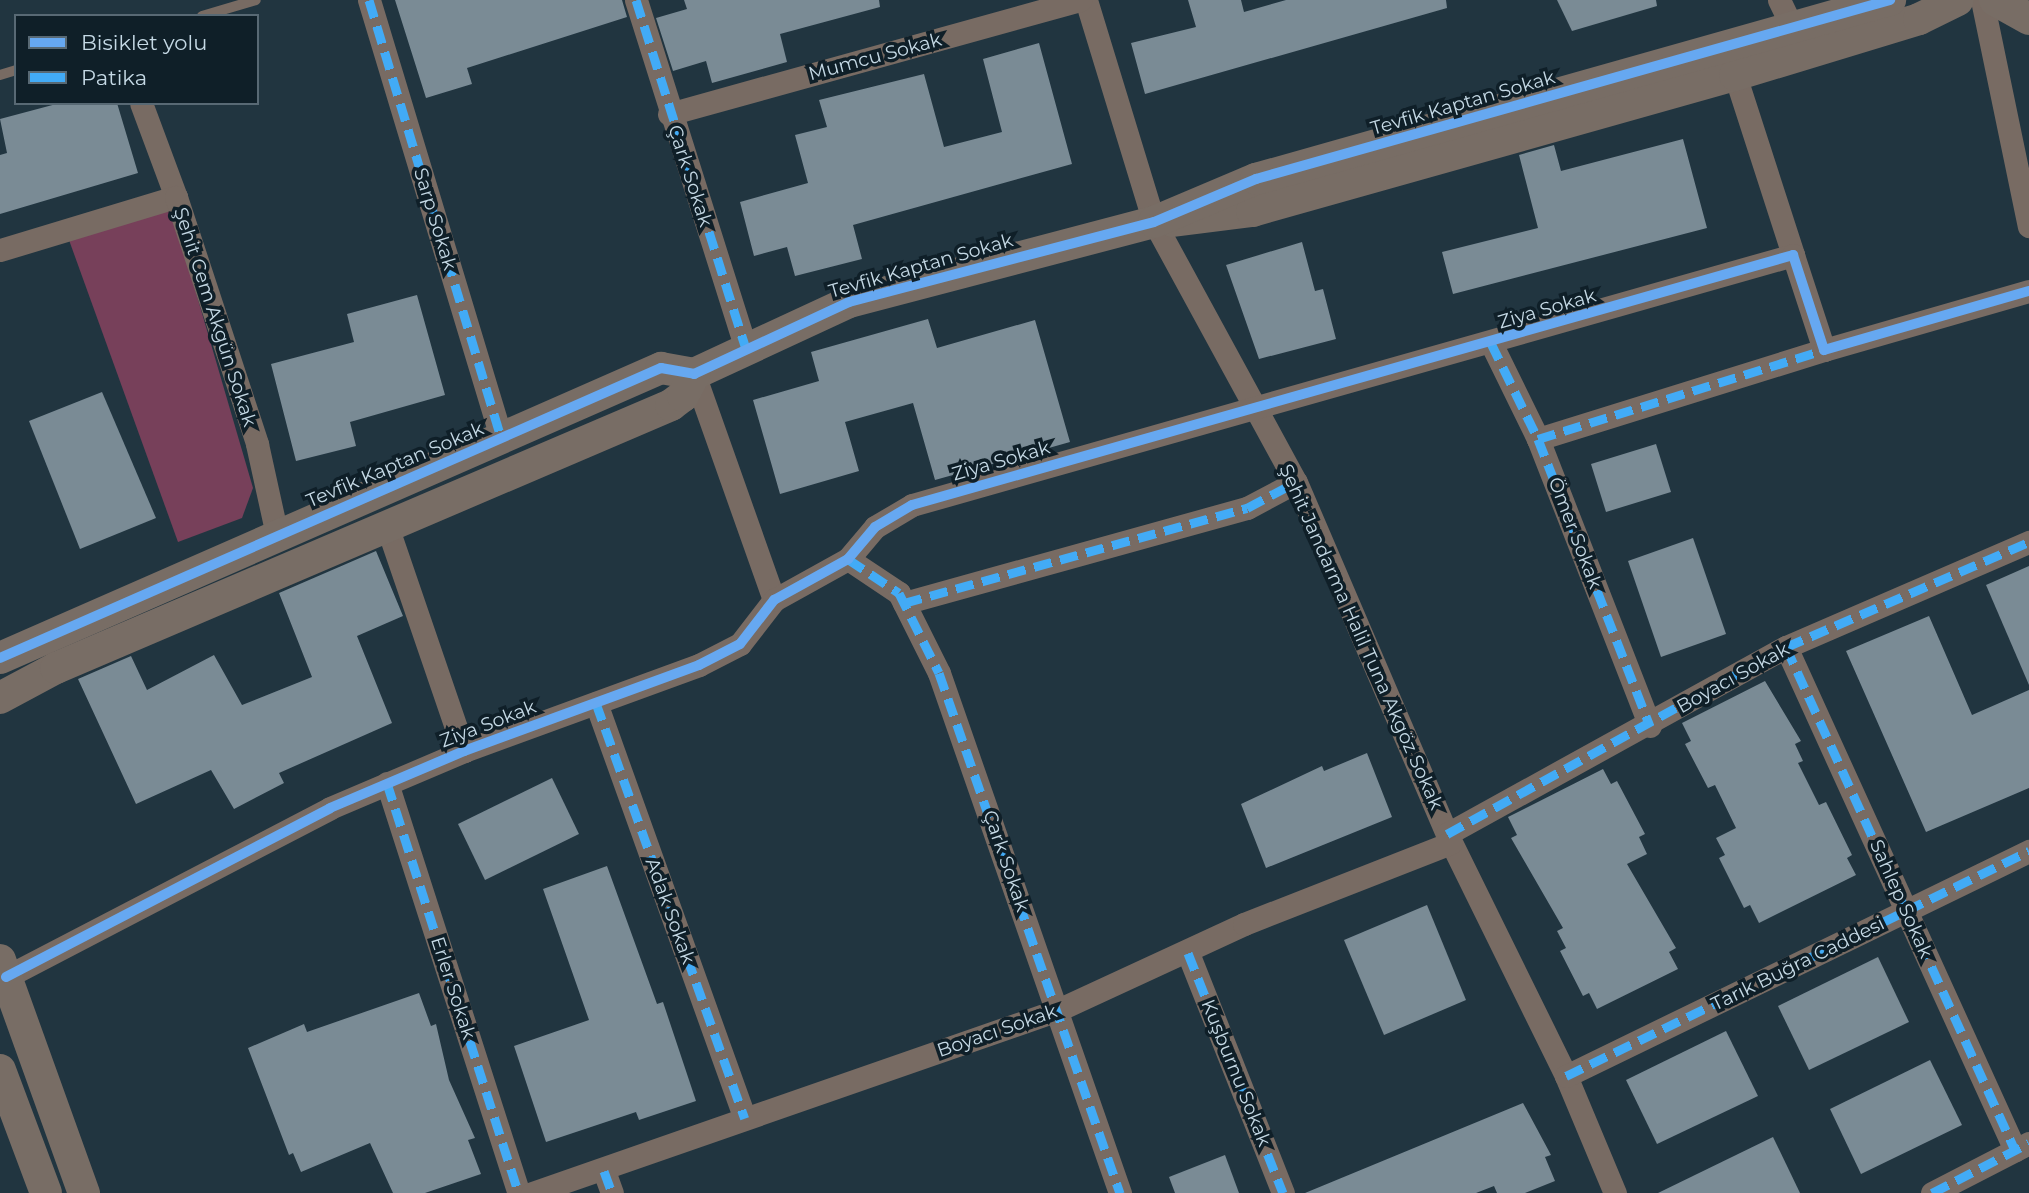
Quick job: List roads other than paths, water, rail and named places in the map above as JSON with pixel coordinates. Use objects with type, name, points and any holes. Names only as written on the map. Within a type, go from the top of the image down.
[{"type":"street","name":"Sarp Sokak","points":[[369,0],[501,438]]},
{"type":"street","name":"Çark Sokak","points":[[636,0],[669,114],[747,351]]},
{"type":"street","name":"Mumcu Sokak","points":[[669,114],[1080,0]]},
{"type":"street","name":"Şehit Jandarma Halil Tuna Akgöz Sokak","points":[[1086,0],[1154,222],[1296,482],[1449,839],[1566,1076],[1615,1193]]},
{"type":"street","name":"Tevfik Kaptan Sokak","points":[[0,658],[661,368],[694,374],[849,302],[1154,222],[1256,179],[1786,13],[1891,0]]},
{"type":"street","name":"Tevfik Kaptan Sokak","points":[[1154,222],[1252,211],[1735,75],[1919,19],[1958,0]]},
{"type":"street","points":[[1982,0],[2029,226]]},
{"type":"street","points":[[1995,0],[2029,19]]},
{"type":"street","points":[[1735,75],[1824,350]]},
{"type":"street","points":[[142,105],[176,197]]},
{"type":"street","name":"Şehit Cem Akgün Sokak","points":[[0,250],[176,197],[257,444],[277,535]]},
{"type":"street","name":"Ziya Sokak","points":[[3,968],[387,783],[464,751],[596,703],[740,644],[774,600],[848,559],[875,527],[912,505],[1253,404],[1491,343],[1793,255]]},
{"type":"street","points":[[1538,439],[1824,350],[2029,291]]},
{"type":"street","name":"Ömer Sokak","points":[[1491,343],[1538,439],[1650,726]]},
{"type":"street","points":[[0,698],[56,668],[671,405],[683,396],[694,374]]},
{"type":"street","points":[[694,374],[774,600]]},
{"type":"street","points":[[904,603],[1247,508],[1296,482]]},
{"type":"street","points":[[387,526],[464,751]]},
{"type":"street","name":"Boyacı Sokak","points":[[532,1193],[608,1182],[745,1118],[1058,1010],[1188,953],[1244,925],[1449,839],[1786,647],[2029,542]]},
{"type":"street","name":"Çark Sokak","points":[[848,559],[872,571],[904,603],[940,673],[1120,1193]]},
{"type":"street","name":"Sahlep Sokak","points":[[1786,647],[1907,912],[2022,1147]]},
{"type":"street","name":"Adak Sokak","points":[[596,703],[745,1118]]},
{"type":"street","name":"Erler Sokak","points":[[387,783],[519,1193]]},
{"type":"street","name":"Tarık Buğra Caddesi","points":[[1566,1076],[2029,851]]},
{"type":"street","name":"Kuşburnu Sokak","points":[[1188,953],[1283,1193]]},
{"type":"street","points":[[3,968],[84,1193]]},
{"type":"street","points":[[0,1070],[46,1193]]},
{"type":"street","points":[[1932,1193],[2022,1147]]},
{"type":"lane","points":[[208,14],[248,1]]}]
